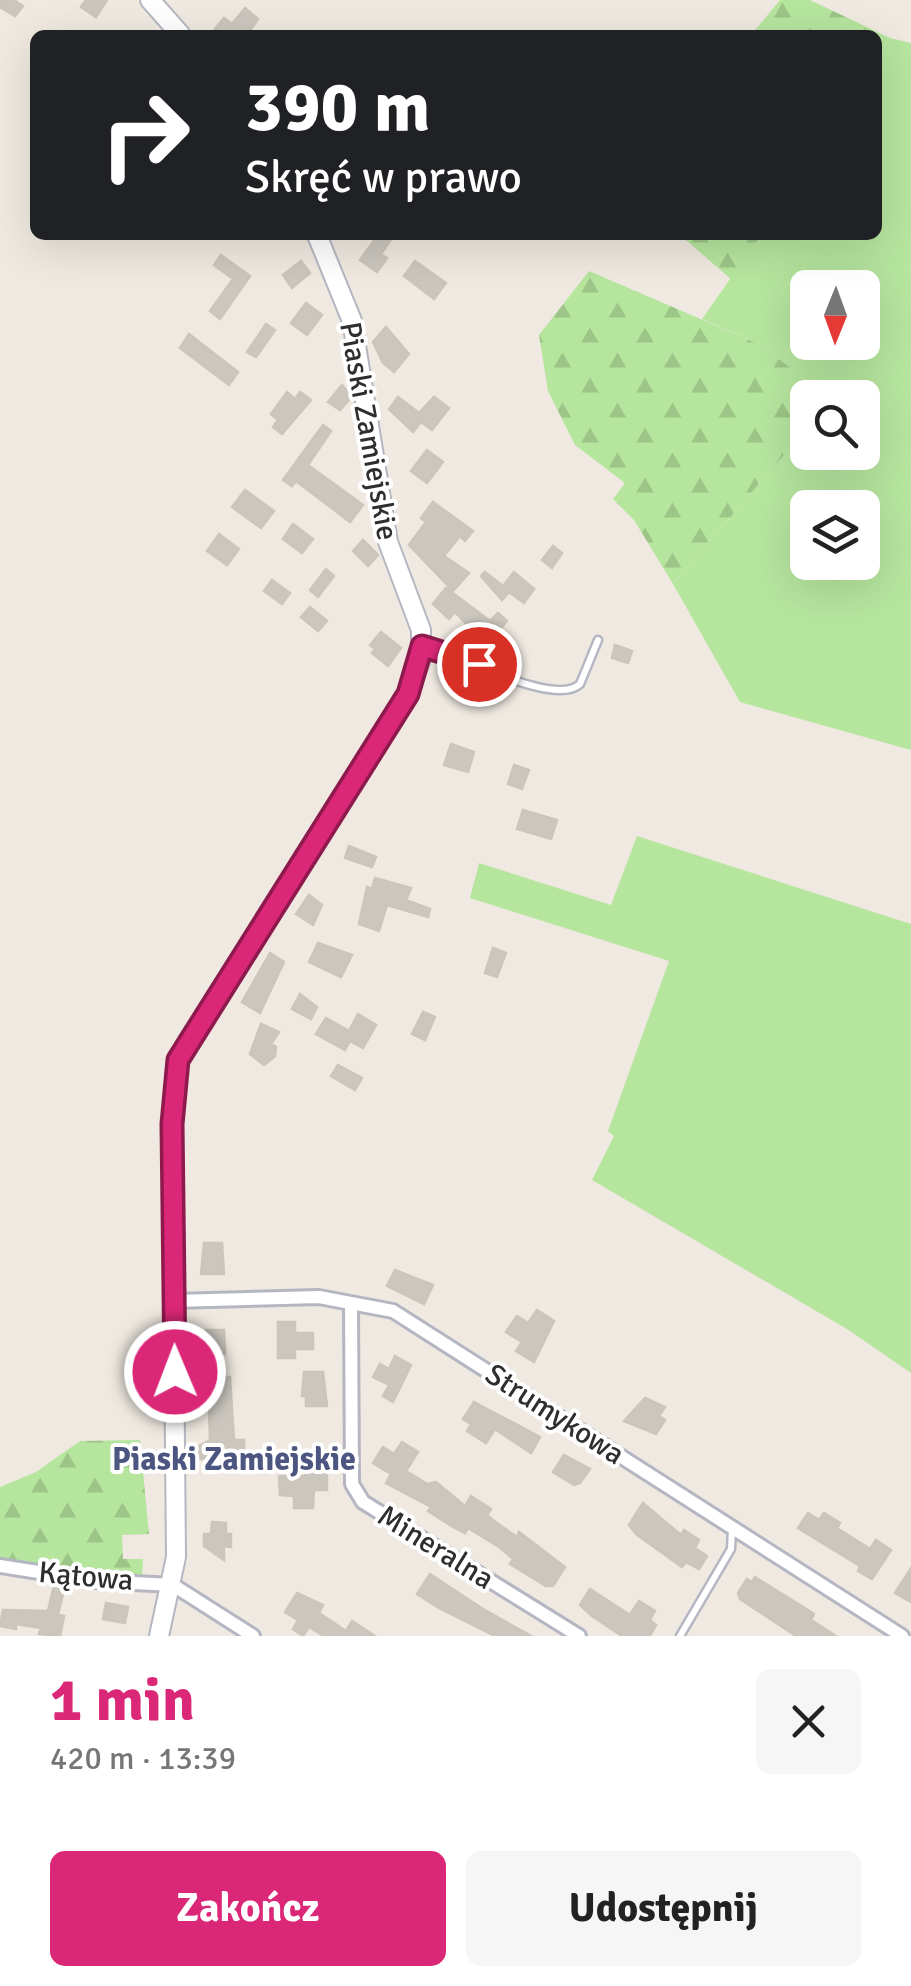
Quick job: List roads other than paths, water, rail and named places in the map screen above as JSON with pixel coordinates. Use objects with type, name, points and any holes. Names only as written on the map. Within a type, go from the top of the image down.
[{"type":"street","points":[[150,0],[177,30]]},
{"type":"street","name":"Piaski Zamiejskie","points":[[159,1636],[173,1585],[172,1102],[178,1060],[408,694],[422,646],[417,613],[388,542],[352,322],[336,274],[319,240]]},
{"type":"street","name":"Strumykowa","points":[[174,1300],[319,1297],[393,1311],[731,1523],[902,1636]]},
{"type":"street","name":"Mineralna","points":[[351,1303],[352,1484],[356,1494],[578,1636]]},
{"type":"street","name":"Kątowa","points":[[0,1566],[95,1581],[173,1585]]},
{"type":"street","points":[[173,1585],[252,1636]]},
{"type":"lane","points":[[422,646],[536,688],[562,692],[580,684],[598,640]]},
{"type":"lane","points":[[680,1636],[731,1549],[731,1523]]},
{"type":"district","name":"Piaski Zamiejskie","points":[[234,1459]]}]
